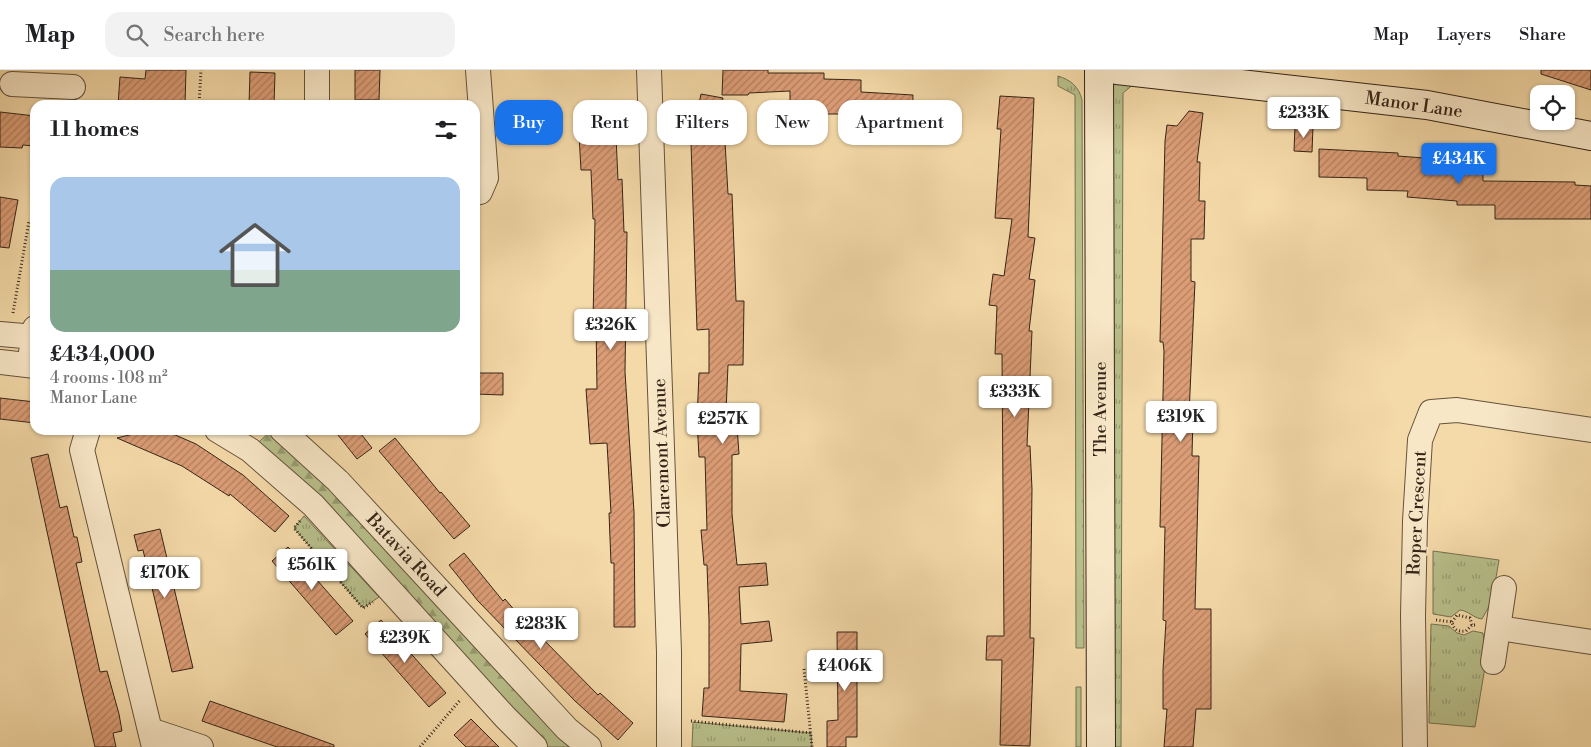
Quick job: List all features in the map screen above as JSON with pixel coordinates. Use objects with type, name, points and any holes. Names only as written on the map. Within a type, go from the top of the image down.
[{"type":"street","points":[[317,70],[317,100]]},
{"type":"street","points":[[478,70],[486,178],[480,192]]},
{"type":"street","name":"Claremont Avenue","points":[[649,70],[670,719],[669,747]]},
{"type":"street","name":"The Avenue","points":[[1099,70],[1101,747]]},
{"type":"street","name":"Manor Lane","points":[[1117,70],[1427,105],[1591,136]]},
{"type":"street","points":[[12,84],[48,78],[73,87]]},
{"type":"street","points":[[5,335],[30,334]]},
{"type":"street","points":[[0,362],[30,365]]},
{"type":"street","name":"Roper Crescent","points":[[1414,747],[1413,616],[1420,440],[1431,412],[1457,410],[1591,430]]},
{"type":"street","points":[[86,435],[82,450],[152,738],[201,747]]},
{"type":"street","name":"Batavia Road","points":[[224,435],[250,450],[313,505],[474,684],[535,747]]},
{"type":"street","points":[[250,450],[266,435]]},
{"type":"street","name":"Batavia Road","points":[[287,435],[338,481],[567,729],[589,747]]},
{"type":"street","points":[[1493,662],[1504,588]]},
{"type":"street","points":[[1498,628],[1591,642]]},
{"type":"path","points":[[199,100],[201,70]]},
{"type":"path","points":[[5,335],[30,221]]},
{"type":"path","points":[[313,505],[294,528],[363,608],[389,589]]},
{"type":"path","points":[[1452,622],[1456,615],[1464,616],[1470,618],[1472,625]]},
{"type":"path","points":[[1413,616],[1452,622]]},
{"type":"path","points":[[1452,622],[1454,627],[1460,632],[1466,631],[1472,625]]},
{"type":"path","points":[[1472,625],[1498,628]]},
{"type":"path","points":[[804,669],[812,747]]},
{"type":"path","points":[[420,747],[474,684]]},
{"type":"path","points":[[670,719],[812,733]]},
{"type":"green space","points":[[1058,76],[1074,85],[1079,91],[1082,100],[1084,648],[1076,648],[1075,95],[1058,86]]},
{"type":"green space","points":[[1117,82],[1135,83],[1123,93],[1121,747],[1110,747],[1113,86]]},
{"type":"green space","points":[[266,435],[277,435],[589,747],[535,747],[250,450]]},
{"type":"green space","points":[[304,516],[379,597],[363,608],[294,528]]},
{"type":"green space","points":[[1433,551],[1499,560],[1492,601],[1482,619],[1460,610],[1451,617],[1433,614]]},
{"type":"green space","points":[[1431,624],[1449,626],[1457,633],[1464,635],[1473,631],[1483,633],[1486,661],[1475,727],[1429,723]]},
{"type":"green space","points":[[1076,687],[1081,687],[1081,747],[1076,747]]},
{"type":"green space","points":[[693,722],[811,733],[812,747],[692,747]]},
{"type":"building","points":[[146,70],[186,70],[185,100],[118,100],[120,77],[145,79]]},
{"type":"building","points":[[355,70],[380,70],[379,100],[355,100]]},
{"type":"building","points":[[723,70],[768,70],[768,73],[824,73],[824,79],[861,80],[861,92],[913,95],[913,100],[838,100],[838,114],[828,114],[828,100],[790,100],[790,91],[749,93],[748,95],[722,95]]},
{"type":"building","points":[[1541,70],[1591,70],[1591,90],[1541,74]]},
{"type":"building","points":[[250,72],[275,73],[274,100],[249,100]]},
{"type":"building","points":[[701,94],[723,98],[723,100],[700,100]]},
{"type":"building","points":[[1000,96],[1034,98],[1028,237],[1035,238],[1029,279],[1035,280],[1029,331],[1032,331],[1027,446],[1030,446],[1032,489],[1030,638],[1034,638],[1030,746],[1000,745],[1002,660],[986,660],[987,636],[1004,636],[1002,354],[995,354],[997,306],[989,305],[993,274],[1004,276],[1012,219],[995,218],[1001,129],[997,129]]},
{"type":"building","points":[[1189,111],[1203,113],[1197,162],[1200,162],[1199,201],[1205,201],[1204,239],[1191,239],[1191,281],[1195,282],[1189,414],[1193,414],[1192,456],[1199,456],[1195,609],[1211,609],[1211,709],[1196,709],[1193,747],[1164,747],[1167,709],[1163,709],[1166,621],[1163,620],[1165,527],[1160,527],[1164,351],[1163,342],[1160,342],[1165,141],[1167,125],[1177,126]]},
{"type":"building","points":[[0,112],[30,115],[30,146],[23,145],[22,148],[0,147]]},
{"type":"building","points":[[1295,126],[1313,126],[1312,152],[1294,151]]},
{"type":"building","points":[[580,145],[616,145],[618,180],[622,179],[624,232],[627,232],[625,372],[634,512],[635,627],[614,627],[614,563],[611,563],[609,513],[611,513],[607,443],[590,444],[586,389],[597,389],[596,322],[593,322],[595,219],[593,219],[591,170],[581,170]]},
{"type":"building","points":[[691,145],[725,145],[728,194],[732,194],[736,301],[744,301],[743,365],[728,365],[726,412],[736,412],[739,454],[732,455],[732,514],[737,565],[766,563],[768,585],[739,587],[741,624],[769,621],[772,641],[741,644],[740,691],[787,694],[784,722],[702,716],[704,688],[709,688],[709,620],[707,565],[704,565],[701,530],[707,530],[705,457],[699,457],[697,420],[699,373],[709,373],[709,329],[697,330]]},
{"type":"building","points":[[1319,149],[1398,153],[1398,156],[1437,159],[1437,164],[1483,164],[1483,181],[1575,182],[1575,185],[1591,186],[1591,219],[1495,219],[1495,205],[1457,205],[1457,201],[1407,197],[1408,191],[1367,190],[1367,178],[1319,177]]},
{"type":"building","points":[[0,197],[18,200],[9,248],[0,247]]},
{"type":"building","points":[[480,373],[503,373],[503,395],[480,394]]},
{"type":"building","points":[[0,398],[30,401],[30,422],[0,419]]},
{"type":"building","points":[[129,435],[175,435],[196,444],[243,475],[289,516],[275,532],[230,494],[229,496],[182,466],[117,438]]},
{"type":"building","points":[[338,435],[362,435],[372,448],[357,459]]},
{"type":"building","points":[[395,438],[470,526],[454,539],[379,451]]},
{"type":"building","points":[[48,454],[60,508],[67,506],[74,537],[77,537],[82,562],[76,563],[100,672],[107,671],[119,714],[122,731],[113,733],[116,747],[95,747],[82,692],[31,458]]},
{"type":"building","points":[[160,529],[193,668],[172,672],[143,550],[138,551],[134,535]]},
{"type":"building","points":[[288,547],[353,621],[336,635],[272,561]]},
{"type":"building","points":[[464,553],[503,601],[505,599],[537,637],[539,635],[598,695],[600,693],[633,723],[618,740],[575,701],[478,601],[449,565]]},
{"type":"building","points":[[381,620],[446,693],[429,707],[365,634]]},
{"type":"building","points":[[837,632],[857,632],[857,737],[846,737],[846,747],[827,747],[827,721],[838,720]]},
{"type":"building","points":[[210,701],[334,745],[334,747],[277,747],[202,721]]},
{"type":"building","points":[[471,719],[499,747],[466,747],[454,735]]}]
